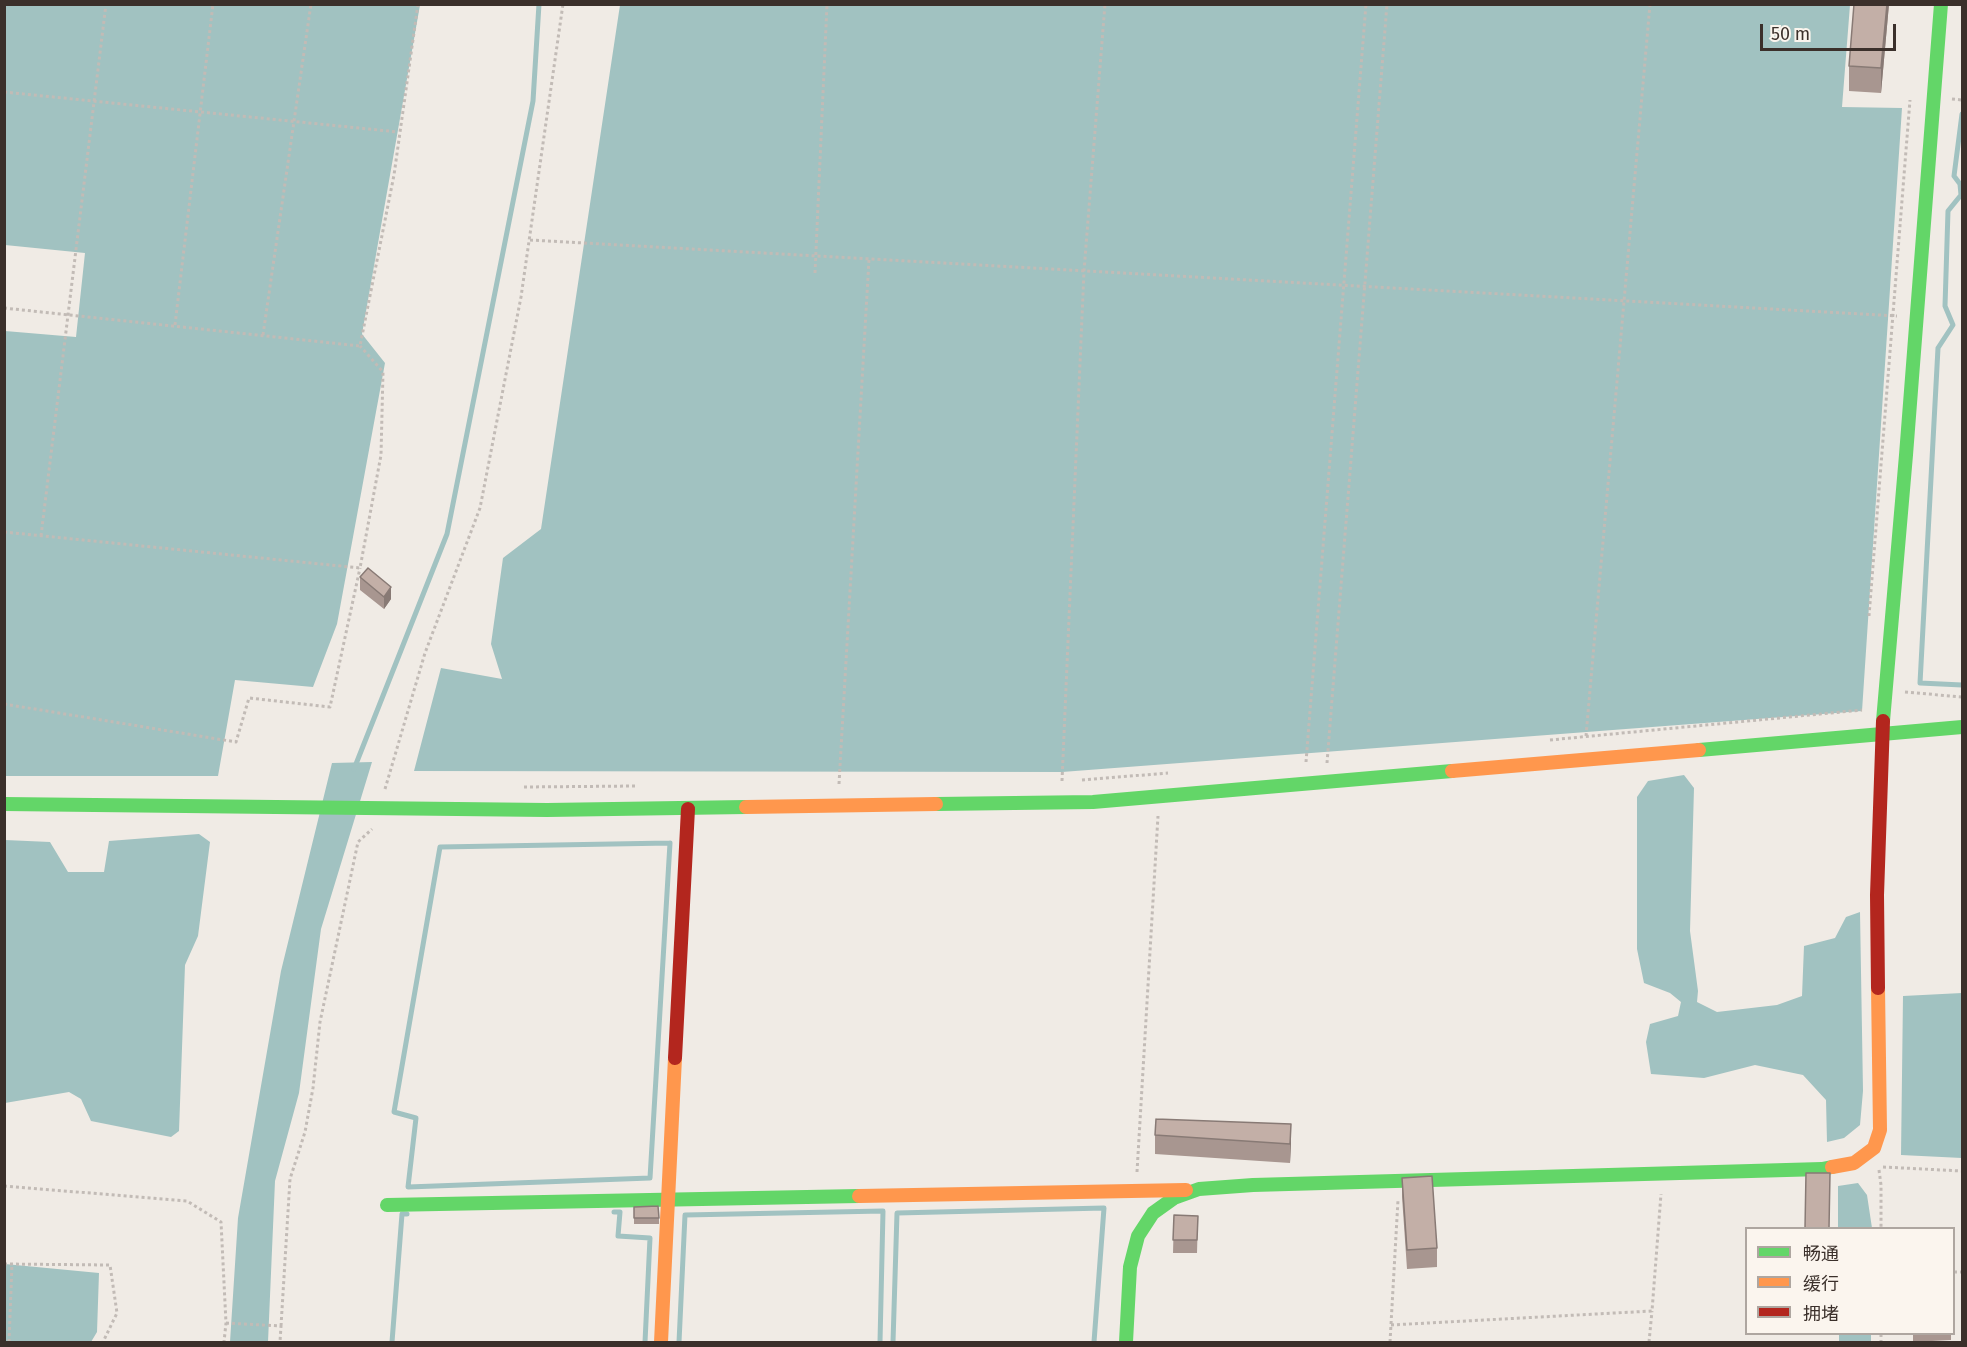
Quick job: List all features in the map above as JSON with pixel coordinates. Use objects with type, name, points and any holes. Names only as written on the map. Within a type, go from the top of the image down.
[{"type":"street","points":[[387,1205],[1136,1191],[1399,1180],[1821,1169],[1854,1163],[1874,1148],[1880,1130],[1877,895],[1882,733],[1941,4]]},
{"type":"street","points":[[4,804],[547,810],[1093,802],[1962,726]]},
{"type":"street","points":[[661,1342],[688,809]]},
{"type":"street","points":[[1126,1342],[1130,1267],[1138,1236],[1153,1213],[1174,1198],[1198,1189]]},
{"type":"path","points":[[41,536],[106,4]]},
{"type":"path","points":[[175,325],[213,4]]},
{"type":"path","points":[[262,335],[311,4]]},
{"type":"path","points":[[360,346],[394,175],[418,4]]},
{"type":"path","points":[[280,1342],[290,1179],[307,1121],[320,1022],[358,842],[374,827],[425,653],[480,508],[521,297],[564,4]]},
{"type":"path","points":[[815,273],[827,4]]},
{"type":"path","points":[[1062,781],[1084,271],[1105,4]]},
{"type":"path","points":[[1306,762],[1366,4]]},
{"type":"path","points":[[1325,782],[1387,4]]},
{"type":"path","points":[[1586,736],[1650,4]]},
{"type":"path","points":[[4,92],[398,132]]},
{"type":"path","points":[[1869,618],[1910,100]]},
{"type":"path","points":[[530,240],[1917,317]]},
{"type":"path","points":[[850,784],[838,784],[869,259]]},
{"type":"path","points":[[4,308],[360,346],[384,372],[381,455],[360,568],[330,707],[249,698],[236,742],[4,704]]},
{"type":"path","points":[[4,532],[360,568]]},
{"type":"path","points":[[1539,741],[1862,711],[1863,699]]},
{"type":"path","points":[[1056,782],[1169,772]]},
{"type":"path","points":[[518,787],[637,786]]},
{"type":"path","points":[[1136,1191],[1160,796]]},
{"type":"path","points":[[1881,1227],[1881,1185],[1878,1167],[1962,1172]]},
{"type":"path","points":[[1649,1342],[1662,1172]]},
{"type":"path","points":[[1390,1342],[1399,1180]]},
{"type":"path","points":[[4,1186],[187,1201],[221,1222],[225,1342]]},
{"type":"path","points":[[4,1264],[110,1265],[117,1312],[103,1342]]},
{"type":"path","points":[[9,1342],[12,1264]]},
{"type":"path","points":[[1391,1325],[1652,1311]]},
{"type":"path","points":[[226,1323],[281,1326]]},
{"type":"water","points":[[5,4],[420,5],[362,334],[385,363],[337,624],[313,687],[235,680],[218,776],[5,776],[5,331],[76,337],[85,253],[5,245]]},
{"type":"water","points":[[620,5],[1850,5],[1842,107],[1902,108],[1862,711],[1062,772],[414,771],[441,668],[502,679],[491,644],[503,558],[541,529]]},
{"type":"water","points":[[372,762],[321,929],[299,1093],[275,1181],[268,1342],[230,1342],[238,1218],[281,971],[332,763]]},
{"type":"water","points":[[1684,775],[1694,788],[1690,931],[1698,991],[1697,1002],[1717,1012],[1777,1005],[1802,996],[1804,946],[1835,938],[1846,917],[1860,912],[1863,1091],[1860,1125],[1844,1138],[1827,1142],[1826,1100],[1803,1075],[1755,1065],[1704,1078],[1651,1074],[1646,1042],[1650,1024],[1678,1016],[1681,1002],[1670,993],[1644,983],[1637,949],[1637,797],[1648,781]]},
{"type":"water","points":[[199,834],[210,842],[198,936],[185,965],[179,1131],[171,1137],[91,1121],[81,1099],[69,1092],[5,1103],[5,840],[50,842],[68,872],[104,872],[109,841]]},
{"type":"water","points":[[1962,993],[1962,1158],[1901,1155],[1903,996]]},
{"type":"water","points":[[1858,1183],[1867,1195],[1872,1227],[1838,1227],[1838,1186]]},
{"type":"water","points":[[5,1264],[99,1273],[97,1332],[91,1342],[5,1342]]},
{"type":"water","points":[[1839,1335],[1871,1335],[1871,1342],[1839,1342]]},
{"type":"building","points":[[1854,4],[1887,4],[1881,68],[1849,66]]},
{"type":"building","points":[[368,568],[391,587],[384,597],[360,577]]},
{"type":"building","points":[[1156,1119],[1291,1124],[1290,1144],[1155,1135]]},
{"type":"building","points":[[1806,1173],[1830,1173],[1829,1227],[1805,1227]]},
{"type":"building","points":[[1432,1176],[1437,1248],[1407,1250],[1402,1178]]},
{"type":"building","points":[[658,1206],[659,1218],[634,1218],[634,1207]]},
{"type":"building","points":[[1174,1215],[1198,1216],[1197,1240],[1173,1240]]},
{"type":"waterway","points":[[354,769],[447,534],[533,101],[539,4]]},
{"type":"waterway","points":[[1962,114],[1954,176],[1960,184],[1961,195],[1948,211],[1945,306],[1953,325],[1938,348],[1920,683],[1962,685]]},
{"type":"waterway","points":[[670,843],[650,1178],[408,1187],[416,1118],[394,1112],[440,847],[670,843]]},
{"type":"waterway","points":[[893,1342],[897,1213],[1104,1208],[1094,1342]]},
{"type":"waterway","points":[[679,1342],[685,1215],[883,1211],[880,1342]]},
{"type":"waterway","points":[[614,1212],[620,1212],[618,1236],[650,1238],[645,1342]]},
{"type":"waterway","points":[[392,1342],[402,1214],[407,1214]]},
{"type":"traffic: fast","points":[[1883,721],[1941,4]]},
{"type":"traffic: fast","points":[[1699,750],[1962,727]]},
{"type":"traffic: fast","points":[[936,804],[1093,802],[1452,771]]},
{"type":"traffic: fast","points":[[4,804],[547,810],[746,807]]},
{"type":"traffic: fast","points":[[1126,1342],[1130,1267],[1138,1236],[1153,1213],[1174,1198],[1199,1189],[1253,1185],[1832,1167]]},
{"type":"traffic: fast","points":[[387,1205],[859,1196]]},
{"type":"traffic: slow","points":[[1452,771],[1699,750]]},
{"type":"traffic: slow","points":[[746,807],[936,804]]},
{"type":"traffic: slow","points":[[1832,1167],[1854,1163],[1874,1148],[1880,1130],[1878,988]]},
{"type":"traffic: slow","points":[[661,1342],[675,1058]]},
{"type":"traffic: slow","points":[[859,1196],[1186,1190]]},
{"type":"traffic: jam","points":[[1878,988],[1877,895],[1883,721]]},
{"type":"traffic: jam","points":[[675,1058],[688,809]]}]
